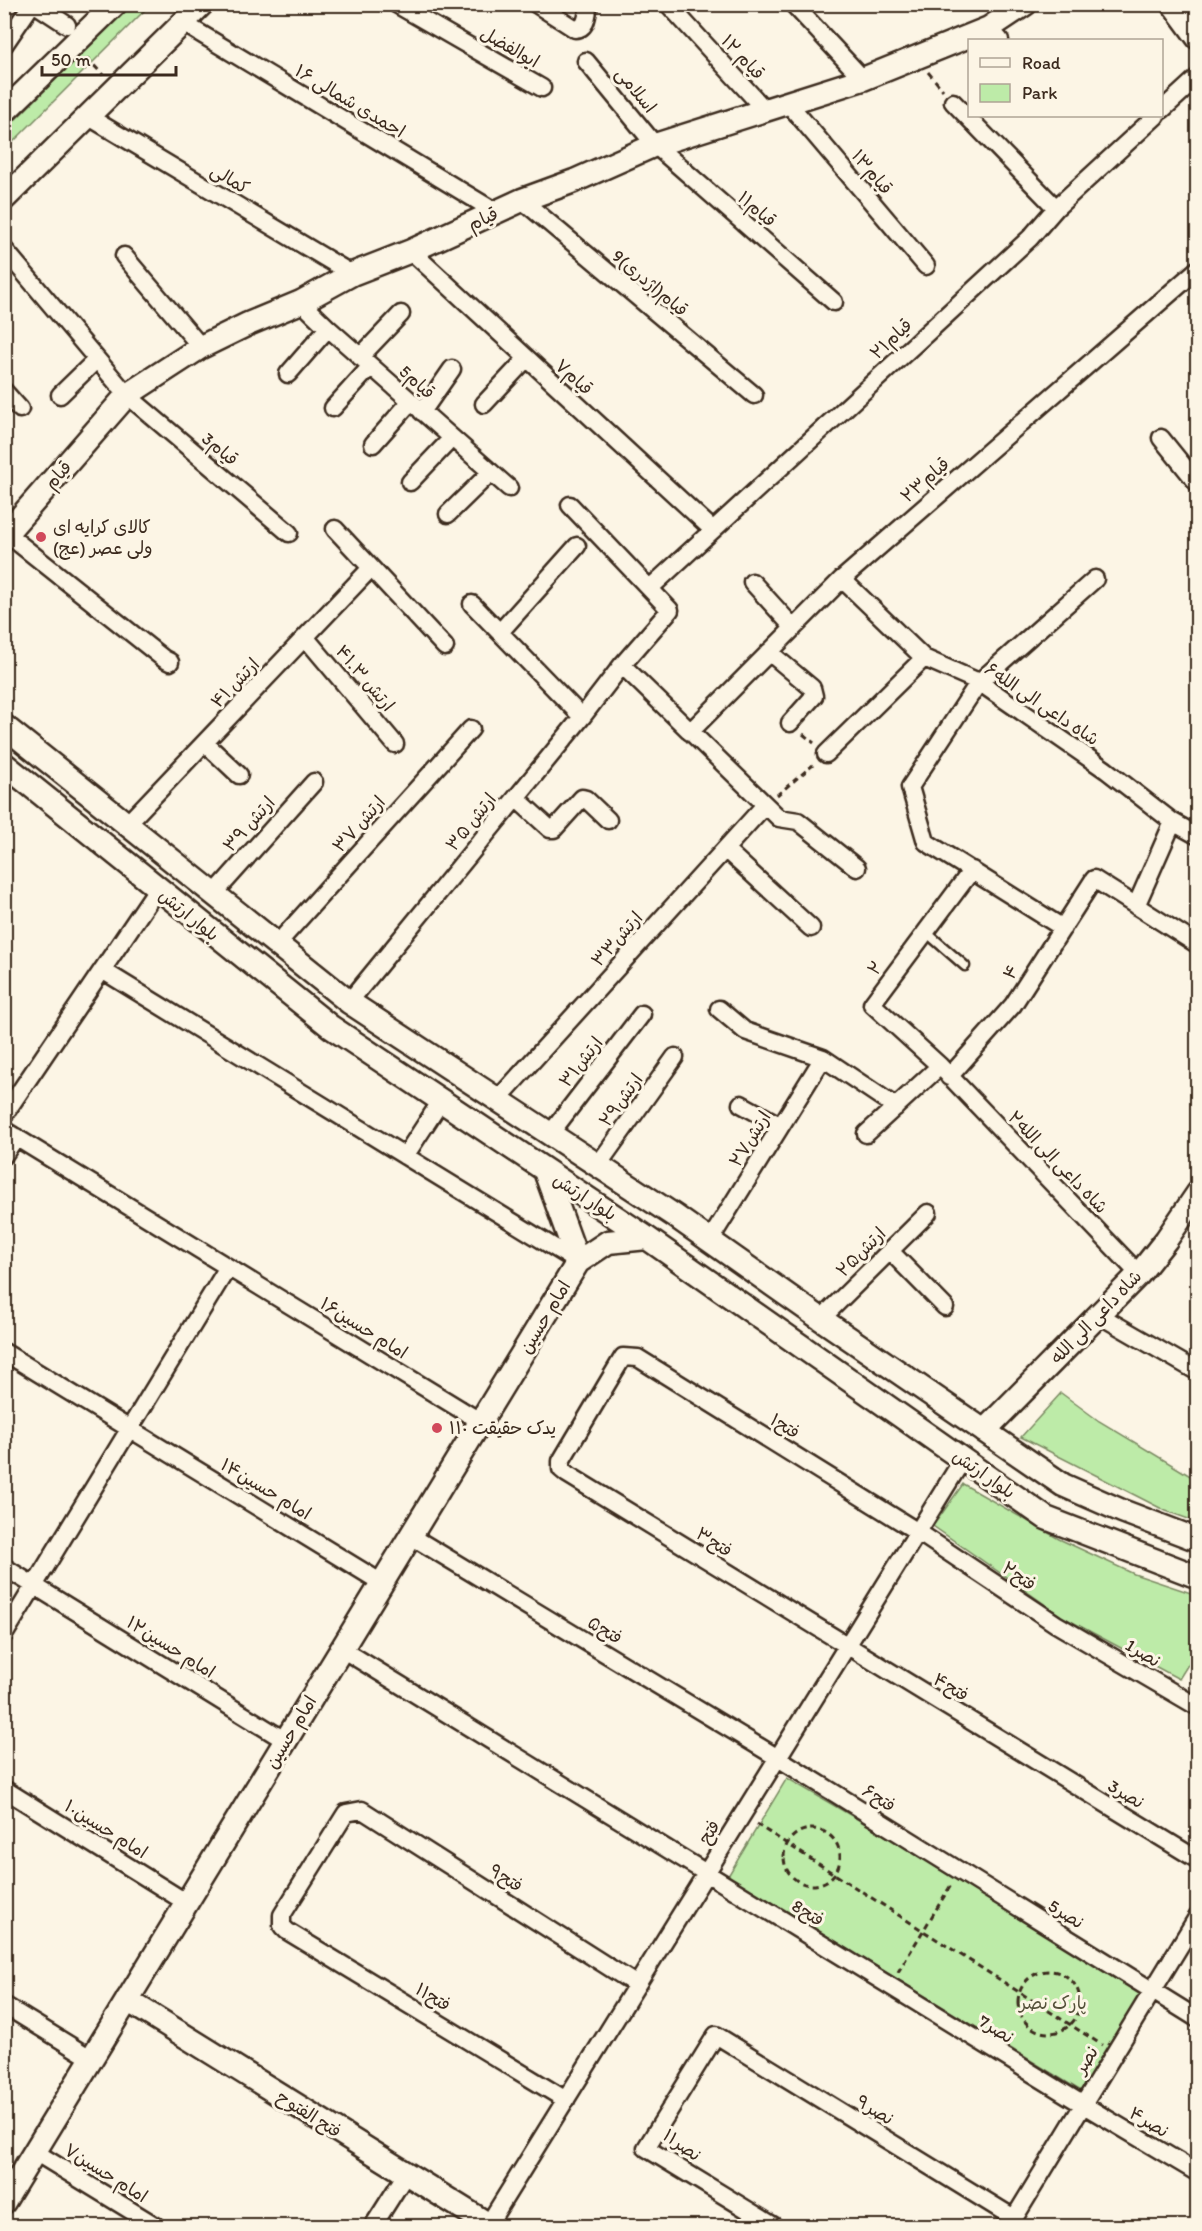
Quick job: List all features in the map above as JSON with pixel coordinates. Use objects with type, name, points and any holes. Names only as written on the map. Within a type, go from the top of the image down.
[{"type":"main road","points":[[4,112],[70,35],[115,4]]},
{"type":"main road","points":[[4,200],[202,4]]},
{"type":"main road","name":"قیام","points":[[977,39],[994,34],[1025,4]]},
{"type":"main road","points":[[1173,4],[1197,38]]},
{"type":"main road","name":"قیام","points":[[6,535],[127,395],[201,347],[301,302],[352,274],[411,251],[522,200],[574,181],[655,145],[766,111],[862,79],[916,57],[968,42]]},
{"type":"main road","name":"بلوار ارتش","points":[[4,726],[349,1002],[710,1240],[1063,1485],[1197,1540]]},
{"type":"main road","name":"بلوار ارتش","points":[[4,764],[331,1027],[647,1238],[1046,1518],[1197,1577]]},
{"type":"main road","points":[[545,1171],[578,1262],[608,1242],[647,1238]]},
{"type":"main road","name":"شاه داعی الی الله","points":[[984,1431],[1139,1274],[1166,1240],[1197,1193]]},
{"type":"main road","name":"امام حسین","points":[[4,2202],[578,1262]]},
{"type":"main road","name":"فتح الفتوح","points":[[128,2000],[489,2226]]},
{"type":"street","points":[[4,45],[34,4],[70,35]]},
{"type":"street","name":"ابوالفضل","points":[[396,4],[542,88]]},
{"type":"street","points":[[536,4],[553,9],[575,29],[584,26],[589,4]]},
{"type":"street","name":"قیام ۱۲","points":[[668,4],[766,111]]},
{"type":"street","points":[[793,4],[862,79]]},
{"type":"street","name":"احمدی شمالی ۱۶","points":[[183,23],[496,212]]},
{"type":"street","name":"اسلامی","points":[[586,61],[655,145]]},
{"type":"street","points":[[1163,108],[1197,77]]},
{"type":"street","points":[[953,102],[1056,208]]},
{"type":"street","name":"قیام۱۳","points":[[788,103],[926,266]]},
{"type":"street","name":"کمالی","points":[[89,117],[352,274]]},
{"type":"street","name":"قیام۲۱","points":[[650,588],[1030,238],[1056,208],[1155,117]]},
{"type":"street","name":"قیام۱۱","points":[[655,145],[834,302]]},
{"type":"street","name":"قیام(اژدری)9","points":[[522,200],[754,395]]},
{"type":"street","name":"قیام3","points":[[4,249],[127,395],[289,533]]},
{"type":"street","name":"قیام۷","points":[[411,251],[712,530]]},
{"type":"street","points":[[124,256],[201,347]]},
{"type":"street","name":"قیام۲۳","points":[[690,732],[842,579],[1197,269]]},
{"type":"street","name":"قیام5","points":[[301,302],[365,362],[509,488]]},
{"type":"street","points":[[333,408],[401,314]]},
{"type":"street","points":[[288,374],[328,328]]},
{"type":"street","points":[[484,404],[526,359]]},
{"type":"street","points":[[60,395],[96,360]]},
{"type":"street","points":[[373,444],[416,407],[452,369]]},
{"type":"street","points":[[4,391],[20,409]]},
{"type":"street","points":[[410,482],[452,438]]},
{"type":"street","points":[[1161,438],[1191,463],[1197,484]]},
{"type":"street","points":[[448,514],[491,472]]},
{"type":"street","points":[[570,505],[650,588]]},
{"type":"street","points":[[335,529],[445,647]]},
{"type":"street","points":[[6,535],[170,662]]},
{"type":"street","points":[[500,632],[577,546]]},
{"type":"street","name":"ارتش ۴۱","points":[[127,824],[371,568]]},
{"type":"street","name":"شاه داعی الی الله۶","points":[[842,579],[924,658],[979,682],[1106,770],[1173,822],[1197,836]]},
{"type":"street","points":[[1063,928],[926,842],[910,787],[979,682],[1095,579]]},
{"type":"street","points":[[752,582],[793,627]]},
{"type":"street","name":"ارتش ۳۵","points":[[349,1002],[582,717],[622,664],[670,610],[650,588]]},
{"type":"street","points":[[472,604],[582,717]]},
{"type":"street","name":"ارتش ۴۱.۳","points":[[305,637],[395,744]]},
{"type":"street","points":[[769,652],[812,688],[814,696],[811,701],[790,723]]},
{"type":"street","points":[[826,754],[924,658]]},
{"type":"street","points":[[622,664],[779,818],[798,821],[856,868]]},
{"type":"street","name":"ارتش ۳۷","points":[[277,944],[471,729]]},
{"type":"street","points":[[205,743],[239,775]]},
{"type":"street","name":"ارتش ۳۹","points":[[214,894],[314,782]]},
{"type":"street","points":[[516,798],[550,830],[554,829],[582,798],[586,799],[608,820]]},
{"type":"street","name":"ارتش۳۳","points":[[498,1099],[765,805]]},
{"type":"street","points":[[1173,822],[1136,906],[1197,945]]},
{"type":"street","points":[[725,849],[811,928]]},
{"type":"street","name":"۲","points":[[944,1071],[872,1004],[972,870]]},
{"type":"street","name":"۴","points":[[866,1134],[896,1107],[944,1071],[1013,1005],[1094,879],[1136,906]]},
{"type":"street","points":[[4,1115],[157,889]]},
{"type":"street","points":[[102,970],[578,1262]]},
{"type":"street","points":[[719,1009],[745,1031],[823,1058],[896,1107]]},
{"type":"street","name":"ارتش۳۱","points":[[550,1134],[642,1014]]},
{"type":"street","name":"ارتش۲۹","points":[[598,1165],[675,1057]]},
{"type":"street","name":"ارتش۲۷","points":[[710,1240],[823,1058]]},
{"type":"street","name":"شاه داعی الی الله۲","points":[[944,1071],[1139,1274]]},
{"type":"street","points":[[405,1156],[441,1101]]},
{"type":"street","points":[[741,1104],[781,1126]]},
{"type":"street","points":[[4,1155],[10,1133]]},
{"type":"street","name":"امام حسین۱۶","points":[[10,1133],[481,1422]]},
{"type":"street","name":"ارتش۲۵","points":[[821,1319],[928,1213]]},
{"type":"street","points":[[890,1251],[945,1307]]},
{"type":"street","points":[[4,1635],[228,1267]]},
{"type":"street","points":[[1099,1315],[1197,1372]]},
{"type":"street","name":"امام حسین۱۴","points":[[4,1352],[382,1583]]},
{"type":"street","name":"۳فتح","points":[[631,1357],[623,1357],[561,1461],[561,1470],[847,1647]]},
{"type":"street","name":"۱فتح","points":[[631,1357],[638,1358],[918,1532]]},
{"type":"street","name":"فتح","points":[[489,2226],[963,1459]]},
{"type":"street","name":"۲فتح","points":[[918,1532],[1056,1624],[1100,1650]]},
{"type":"street","name":"۵فتح","points":[[411,1536],[778,1758]]},
{"type":"street","name":"امام حسین۱۲","points":[[4,1567],[286,1741]]},
{"type":"street","name":"فتح۴","points":[[847,1647],[1035,1761]]},
{"type":"street","points":[[342,1649],[706,1874]]},
{"type":"street","name":"1نصر","points":[[1100,1650],[1197,1707]]},
{"type":"street","name":"۶فتح","points":[[778,1758],[960,1871]]},
{"type":"street","name":"3نصر","points":[[1035,1761],[1197,1860]]},
{"type":"street","name":"امام حسین۱۰","points":[[4,1788],[187,1902]]},
{"type":"street","name":"۹فتح","points":[[282,1926],[282,1916],[346,1814],[362,1810],[637,1985]]},
{"type":"street","name":"5نصر","points":[[960,1871],[1197,2019]]},
{"type":"street","name":"8فتح","points":[[706,1874],[889,1986]]},
{"type":"street","name":"نصر","points":[[1012,2222],[1197,1916]]},
{"type":"street","name":"۱۱فتح","points":[[282,1926],[566,2100]]},
{"type":"street","name":"7نصر","points":[[889,1986],[1082,2104]]},
{"type":"street","points":[[4,2005],[92,2059]]},
{"type":"street","name":"۹نصر","points":[[716,2035],[1012,2222]]},
{"type":"street","name":"۱۱نصر","points":[[716,2035],[646,2148],[774,2226]]},
{"type":"street","name":"۴نصر","points":[[1082,2104],[1197,2173]]},
{"type":"street","name":"امام حسین۷","points":[[35,2152],[156,2226]]},
{"type":"street","points":[[373,2226],[406,2174]]},
{"type":"lane","points":[[926,932],[965,966]]},
{"type":"path","points":[[70,35],[117,89]]},
{"type":"path","points":[[916,57],[953,102]]},
{"type":"path","points":[[765,805],[826,754],[790,723]]},
{"type":"path","points":[[742,1815],[1114,2052]]},
{"type":"path","points":[[813,1828],[828,1832],[839,1844],[842,1860],[836,1874],[824,1883],[810,1886],[797,1881],[787,1871],[783,1857],[787,1843],[798,1832],[813,1828]]},
{"type":"path","points":[[889,1986],[960,1871]]},
{"type":"path","points":[[1042,1971],[1059,1972],[1072,1980],[1080,1995],[1079,2011],[1071,2025],[1059,2032],[1045,2034],[1031,2029],[1021,2019],[1017,2005],[1018,1991],[1028,1978],[1042,1971]]},
{"type":"green space","points":[[131,5],[150,5],[5,150],[5,130]]},
{"type":"green space","points":[[1061,1393],[1099,1421],[1197,1480],[1197,1522],[1166,1511],[1021,1437]]},
{"type":"green space","points":[[963,1484],[1059,1539],[1134,1574],[1197,1595],[1197,1650],[1179,1679],[1063,1617],[933,1526]]},
{"type":"green space","name":"پارک نصر","points":[[787,1778],[1151,1991],[1086,2094],[728,1876]]},
{"type":"place","name":"کالای کرایه ای ولی عصر (عج)","points":[[41,537]]},
{"type":"place","name":"یدک حقیقت ۱۱۰","points":[[437,1428]]}]
